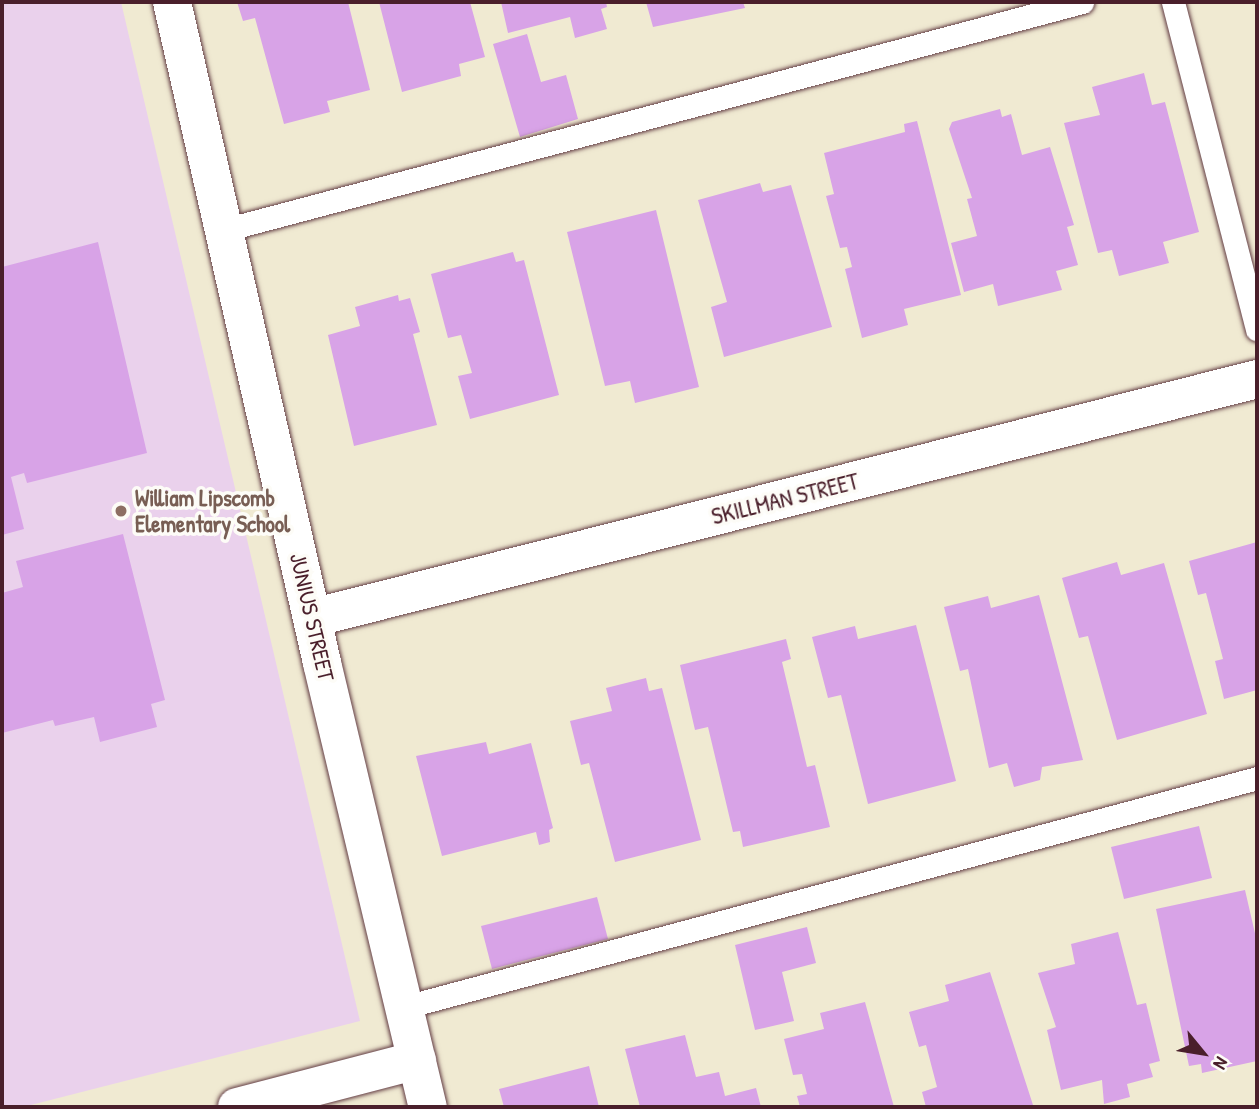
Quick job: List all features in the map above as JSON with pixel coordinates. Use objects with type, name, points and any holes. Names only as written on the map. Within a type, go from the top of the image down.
[{"type":"street","name":"JUNIUS STREET","points":[[172,2],[312,618],[428,1107]]},
{"type":"street","name":"SKILLMAN STREET","points":[[312,618],[1257,379]]},
{"type":"street","points":[[237,1107],[417,1060]]},
{"type":"lane","points":[[224,230],[1082,2]]},
{"type":"lane","points":[[1173,2],[1257,329]]},
{"type":"lane","points":[[405,1007],[1257,778]]},
{"type":"shaded area","name":"William Lipscomb Elementary School","points":[[2,2],[121,2],[360,1021],[23,1107],[2,1107]]},
{"type":"building","points":[[237,2],[348,2],[370,90],[327,101],[330,112],[284,124],[255,18],[243,21]]},
{"type":"building","points":[[379,2],[470,2],[485,57],[459,64],[461,76],[402,92]]},
{"type":"building","points":[[501,2],[606,2],[607,7],[601,9],[607,29],[575,38],[570,17],[508,33]]},
{"type":"building","points":[[646,2],[743,2],[745,8],[653,27]]},
{"type":"building","points":[[527,34],[541,82],[566,75],[578,119],[520,137],[493,44]]},
{"type":"building","points":[[1144,73],[1152,105],[1165,102],[1199,232],[1163,242],[1169,263],[1119,276],[1112,250],[1098,253],[1064,123],[1100,115],[1092,87]]},
{"type":"building","points":[[1000,109],[1002,117],[1011,114],[1022,155],[1050,147],[1074,225],[1067,227],[1078,265],[1056,271],[1062,290],[998,306],[993,284],[964,292],[951,243],[977,236],[967,199],[972,198],[949,129],[952,122]]},
{"type":"building","points":[[917,121],[961,295],[904,309],[908,325],[862,338],[845,269],[852,267],[847,247],[840,248],[826,196],[834,194],[824,153],[905,132],[904,124]]},
{"type":"building","points":[[760,183],[763,192],[791,185],[832,327],[724,357],[711,307],[727,302],[698,200]]},
{"type":"building","points":[[656,210],[699,387],[635,403],[630,381],[605,386],[567,232]]},
{"type":"building","points":[[98,242],[147,453],[27,483],[24,473],[11,477],[24,529],[2,535],[2,267]]},
{"type":"building","points":[[513,252],[516,262],[524,260],[559,395],[470,419],[458,376],[472,373],[461,335],[448,338],[431,274]]},
{"type":"building","points":[[398,295],[399,301],[410,298],[420,332],[413,334],[437,425],[354,446],[328,335],[360,326],[355,307]]},
{"type":"building","points":[[123,534],[165,700],[151,704],[157,727],[100,742],[94,717],[55,726],[53,720],[2,733],[2,593],[23,587],[16,561]]},
{"type":"building","points":[[1257,542],[1257,690],[1224,699],[1215,661],[1223,659],[1206,593],[1198,595],[1189,561]]},
{"type":"building","points":[[1117,562],[1121,575],[1164,563],[1207,714],[1117,740],[1088,636],[1079,638],[1062,578]]},
{"type":"building","points":[[1039,595],[1083,760],[1042,767],[1040,780],[1014,787],[1007,763],[989,768],[968,669],[960,671],[944,607],[988,596],[991,608]]},
{"type":"building","points":[[916,625],[956,781],[868,804],[841,695],[828,698],[812,637],[855,626],[858,639]]},
{"type":"building","points":[[786,639],[791,659],[782,662],[807,767],[815,765],[830,827],[743,847],[740,831],[733,832],[708,727],[695,730],[680,665]]},
{"type":"building","points":[[646,678],[649,691],[662,688],[701,840],[615,862],[589,763],[581,765],[570,721],[612,711],[606,688]]},
{"type":"building","points":[[486,742],[489,754],[531,743],[553,828],[549,830],[550,842],[539,845],[536,832],[442,856],[416,756]]},
{"type":"building","points":[[1199,826],[1212,878],[1124,899],[1111,847]]},
{"type":"building","points":[[1245,890],[1257,942],[1257,1061],[1202,1073],[1201,1064],[1189,1066],[1156,909]]},
{"type":"building","points":[[597,897],[608,939],[492,969],[481,926]]},
{"type":"building","points":[[807,927],[816,963],[782,972],[794,1021],[755,1030],[735,945]]},
{"type":"building","points":[[1118,932],[1137,1005],[1146,1003],[1160,1061],[1149,1064],[1153,1077],[1127,1084],[1130,1097],[1104,1104],[1102,1080],[1061,1090],[1047,1030],[1056,1027],[1038,973],[1075,964],[1071,944]]},
{"type":"building","points":[[990,972],[1033,1105],[926,1107],[922,1092],[937,1087],[926,1045],[919,1047],[909,1012],[949,1001],[945,985]]},
{"type":"building","points":[[865,1002],[894,1107],[800,1107],[797,1096],[807,1094],[802,1074],[793,1075],[784,1039],[824,1029],[820,1013]]},
{"type":"building","points":[[685,1035],[696,1077],[719,1072],[725,1096],[756,1088],[761,1107],[640,1107],[625,1049]]},
{"type":"building","points":[[589,1066],[599,1107],[504,1107],[499,1089]]},
{"type":"place","name":"William Lipscomb Elementary School","points":[[121,511]]}]
